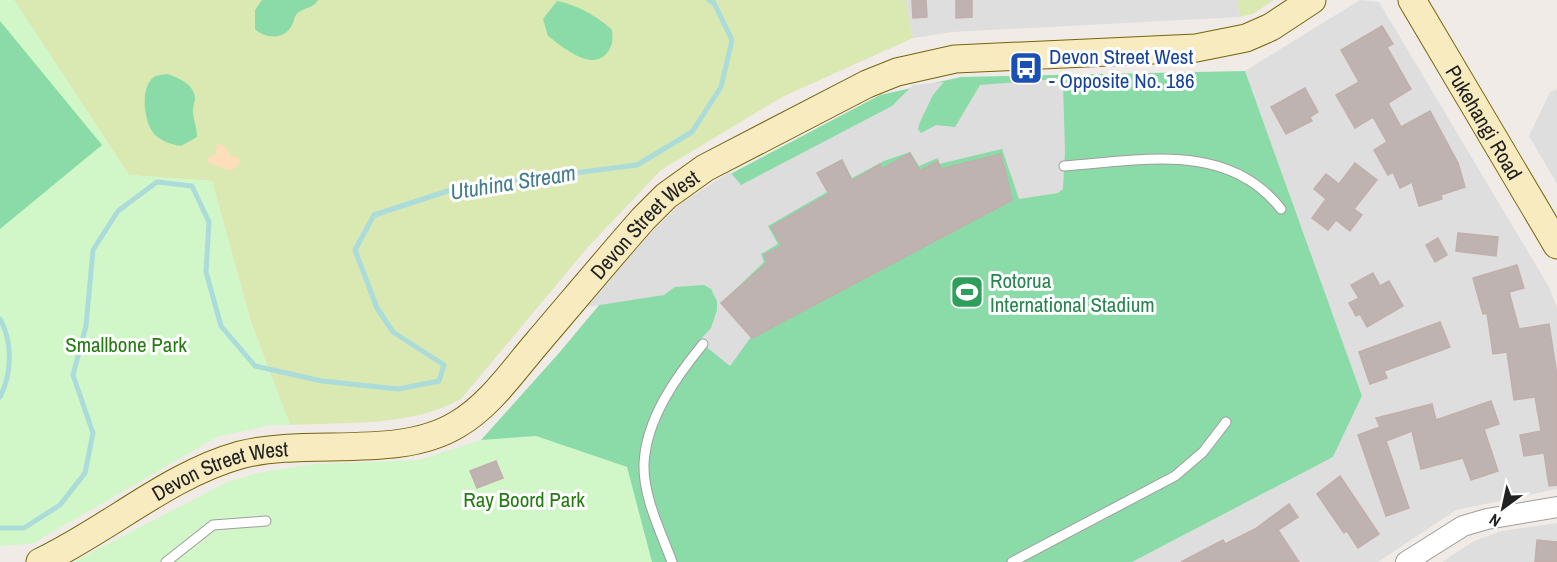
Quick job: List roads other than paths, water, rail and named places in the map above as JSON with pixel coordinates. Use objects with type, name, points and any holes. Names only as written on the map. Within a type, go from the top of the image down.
[{"type":"main road","name":"Devon Street West","points":[[40,562],[218,462],[284,447],[403,442],[434,437],[458,424],[498,390],[643,219],[666,196],[705,168],[867,84],[897,72],[955,59],[1196,48],[1246,38],[1271,27],[1312,0]]},
{"type":"main road","name":"Pukehangi Road","points":[[1412,0],[1557,245]]},
{"type":"street","points":[[1406,562],[1463,525],[1557,507]]},
{"type":"lane","points":[[1064,166],[1159,158],[1182,159],[1224,167],[1247,177],[1261,187],[1281,209]]},
{"type":"lane","points":[[672,562],[651,504],[644,464],[652,426],[669,391],[703,344]]},
{"type":"lane","points":[[1012,562],[1175,476],[1203,452],[1226,422]]},
{"type":"lane","points":[[166,562],[213,525],[266,521]]},
{"type":"waterway","name":"Utuhina Stream","points":[[0,528],[24,528],[60,505],[85,473],[93,433],[73,375],[86,326],[93,250],[118,211],[157,182],[192,186],[209,222],[206,272],[221,326],[255,366],[322,381],[398,389],[439,381],[444,365],[393,332],[377,308],[355,250],[374,215],[457,188],[637,165],[692,132],[721,87],[732,40],[714,3],[709,0]]},
{"type":"waterway","name":"Utuhina Stream","points":[[0,319],[9,348],[9,368],[0,397]]},
{"type":"place","name":"Devon Street West - Opposite No. 186","points":[[1026,68]]},
{"type":"place","name":"Rotorua International Stadium","points":[[967,292]]},
{"type":"park label","name":"Smallbone Park","points":[[126,344]]},
{"type":"park label","name":"Ray Boord Park","points":[[524,499]]}]
